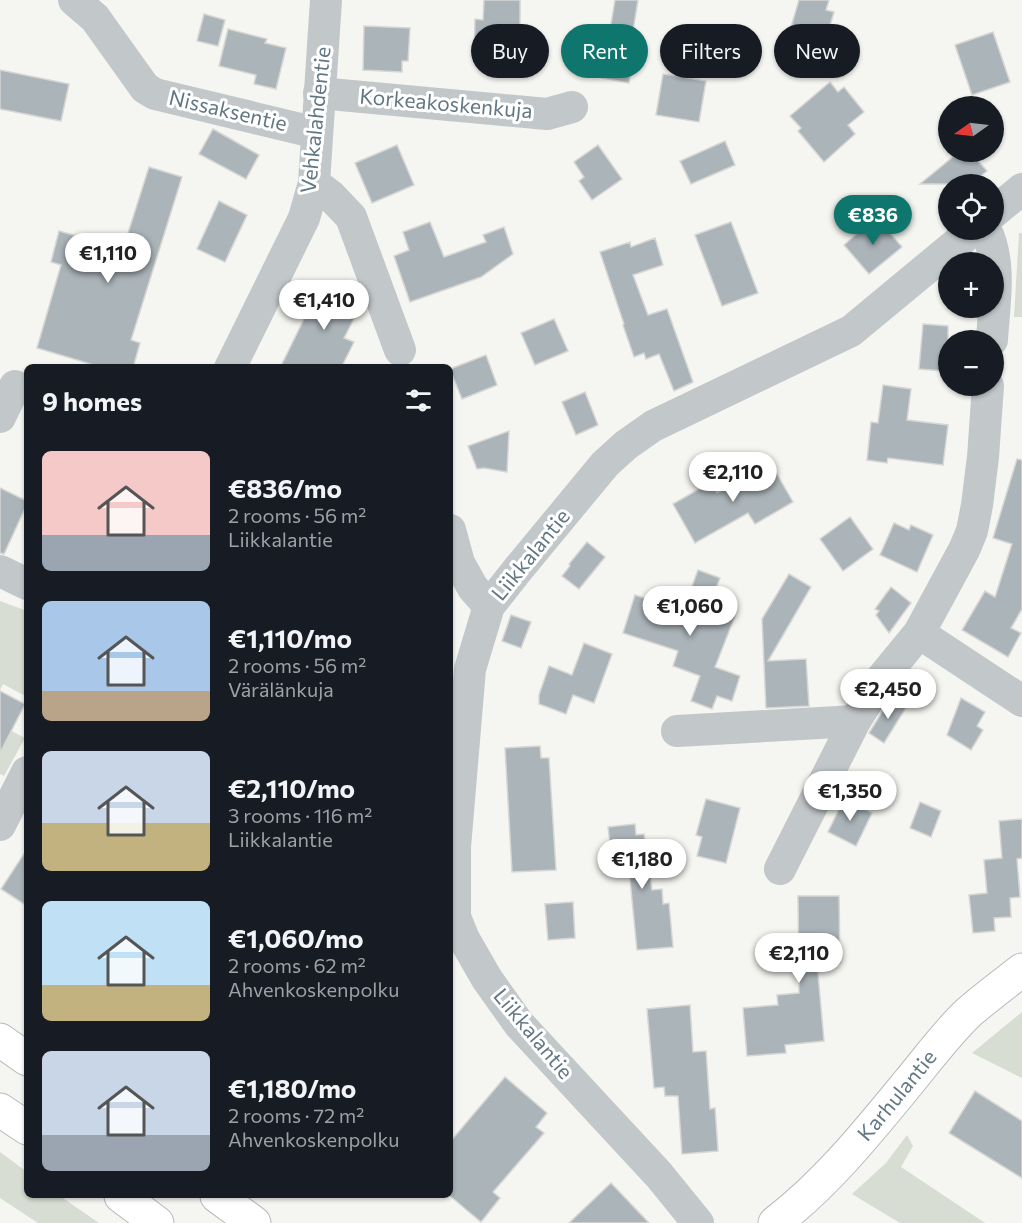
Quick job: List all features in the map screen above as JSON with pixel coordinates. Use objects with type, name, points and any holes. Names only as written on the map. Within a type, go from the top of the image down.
[{"type":"main road","name":"Karhulantie","points":[[775,1223],[833,1171],[967,1014],[1022,970]]},
{"type":"main road","points":[[0,1040],[24,1057]]},
{"type":"main road","points":[[0,1110],[24,1126]]},
{"type":"main road","points":[[124,1198],[157,1223]]},
{"type":"main road","points":[[220,1198],[254,1223]]},
{"type":"street","name":"Nissaksentie","points":[[74,0],[95,18],[145,88],[155,94],[317,133]]},
{"type":"street","name":"Vehkalahdentie","points":[[232,364],[304,218],[314,183],[327,0]]},
{"type":"street","name":"Korkeakoskenkuja","points":[[320,93],[547,114],[572,107]]},
{"type":"street","points":[[314,183],[332,196],[351,217],[400,350]]},
{"type":"street","points":[[1004,204],[1022,189]]},
{"type":"street","name":"Liikkalantie","points":[[453,894],[470,669],[489,606],[519,567],[605,464],[626,445],[653,426],[851,331],[961,240]]},
{"type":"street","points":[[991,240],[996,273],[993,330]]},
{"type":"street","points":[[0,417],[15,386]]},
{"type":"street","points":[[780,868],[855,722],[882,678],[919,633],[964,550],[972,531],[977,505],[987,396]]},
{"type":"street","points":[[453,541],[459,563],[473,588],[489,606]]},
{"type":"street","points":[[0,571],[24,583]]},
{"type":"street","points":[[919,633],[1022,701]]},
{"type":"street","points":[[677,731],[855,722]]},
{"type":"street","points":[[0,825],[24,778]]},
{"type":"street","name":"Liikkalantie","points":[[453,919],[487,979],[519,1024],[659,1175],[698,1223]]},
{"type":"shaded area","points":[[1019,233],[1022,233],[1022,317],[1014,317]]},
{"type":"shaded area","points":[[0,601],[24,610],[24,695],[3,684],[0,690]]},
{"type":"shaded area","points":[[0,725],[24,737],[24,740],[4,776],[0,774]]},
{"type":"shaded area","points":[[1022,1012],[1022,1078],[972,1053]]},
{"type":"shaded area","points":[[907,1135],[913,1146],[901,1167],[985,1223],[900,1223],[852,1194],[886,1163]]},
{"type":"shaded area","points":[[0,1152],[24,1170],[24,1198],[63,1198],[99,1223],[38,1223],[0,1198]]},
{"type":"building","points":[[484,0],[520,0],[520,24],[475,24],[475,19],[483,20]]},
{"type":"building","points":[[615,0],[638,0],[634,24],[611,24]]},
{"type":"building","points":[[799,0],[829,0],[826,10],[834,12],[830,24],[792,24]]},
{"type":"building","points":[[204,14],[225,20],[218,46],[197,41]]},
{"type":"building","points":[[364,26],[410,28],[408,61],[402,61],[402,72],[363,70]]},
{"type":"building","points":[[228,29],[267,39],[265,43],[286,48],[276,89],[254,84],[256,75],[219,66]]},
{"type":"building","points":[[993,32],[1010,82],[972,95],[955,45]]},
{"type":"building","points":[[0,70],[69,84],[61,121],[0,109]]},
{"type":"building","points":[[602,78],[630,78],[629,83]]},
{"type":"building","points":[[662,78],[706,81],[699,122],[656,115]]},
{"type":"building","points":[[830,82],[838,92],[844,87],[864,112],[848,125],[855,134],[824,162],[798,131],[801,128],[790,116]]},
{"type":"building","points":[[213,129],[259,155],[246,179],[199,154]]},
{"type":"building","points":[[725,141],[735,165],[691,184],[680,161]]},
{"type":"building","points":[[397,145],[414,185],[372,203],[355,163]]},
{"type":"building","points":[[598,145],[622,179],[592,200],[579,181],[584,177],[574,162]]},
{"type":"building","points":[[947,162],[979,162],[987,171],[983,174],[938,174],[938,184],[920,184]]},
{"type":"building","points":[[149,167],[182,177],[131,340],[140,343],[134,364],[91,364],[37,348],[61,265],[51,262],[59,231],[123,249]]},
{"type":"building","points":[[219,201],[247,215],[225,262],[197,249]]},
{"type":"building","points":[[876,217],[902,247],[869,274],[844,245]]},
{"type":"building","points":[[430,222],[444,257],[486,242],[483,235],[504,227],[513,254],[481,277],[410,302],[394,256],[409,250],[403,232]]},
{"type":"building","points":[[731,222],[758,293],[722,306],[695,235]]},
{"type":"building","points":[[655,238],[663,265],[633,275],[648,315],[667,309],[693,382],[674,391],[659,354],[646,359],[644,353],[634,357],[600,252],[630,242],[631,247]]},
{"type":"building","points":[[321,282],[362,303],[344,338],[354,342],[343,364],[282,364],[305,317],[303,316]]},
{"type":"building","points":[[554,319],[568,351],[535,365],[521,333]]},
{"type":"building","points":[[923,324],[948,326],[948,330],[938,330],[938,371],[919,369]]},
{"type":"building","points":[[486,355],[497,385],[462,399],[453,376],[453,368]]},
{"type":"building","points":[[883,385],[911,389],[907,420],[948,425],[943,465],[888,458],[887,463],[867,460],[871,422],[878,423]]},
{"type":"building","points":[[585,392],[598,425],[576,435],[562,402]]},
{"type":"building","points":[[509,431],[507,472],[477,469],[468,446]]},
{"type":"building","points":[[1017,459],[1022,460],[1022,609],[1011,628],[1021,633],[1008,657],[962,630],[985,591],[995,597],[1012,544],[993,538]]},
{"type":"building","points":[[770,462],[793,502],[755,524],[748,513],[695,543],[673,504],[711,482],[717,493]]},
{"type":"building","points":[[0,488],[24,500],[24,511],[4,554],[0,553]]},
{"type":"building","points":[[850,517],[873,549],[843,571],[820,539]]},
{"type":"building","points":[[894,523],[909,530],[911,525],[933,535],[917,572],[880,555]]},
{"type":"building","points":[[587,542],[605,557],[579,589],[562,576]]},
{"type":"building","points":[[698,570],[720,578],[709,606],[735,616],[715,667],[740,676],[732,701],[717,696],[712,709],[691,701],[700,676],[673,666],[678,651],[623,633],[635,595],[683,611]]},
{"type":"building","points":[[789,574],[811,587],[768,661],[806,659],[809,706],[766,708],[762,619]]},
{"type":"building","points":[[891,587],[911,603],[889,633],[876,615],[879,611],[875,609]]},
{"type":"building","points":[[511,615],[531,622],[521,648],[502,641]]},
{"type":"building","points":[[584,643],[612,654],[594,703],[573,695],[566,714],[539,704],[539,695],[549,666],[572,675]]},
{"type":"building","points":[[0,691],[24,703],[24,706],[0,753]]},
{"type":"building","points":[[892,696],[907,706],[884,743],[869,733]]},
{"type":"building","points":[[961,698],[985,712],[977,726],[983,730],[971,750],[947,735]]},
{"type":"building","points":[[540,746],[541,758],[549,758],[556,870],[512,872],[505,748]]},
{"type":"building","points":[[706,799],[740,808],[726,863],[697,856],[702,837],[696,835]]},
{"type":"building","points":[[844,799],[872,813],[856,846],[828,832]]},
{"type":"building","points":[[920,802],[941,811],[931,837],[910,828]]},
{"type":"building","points":[[1022,819],[1022,858],[1017,859],[1020,897],[1010,898],[1011,917],[994,918],[995,931],[973,933],[969,895],[987,893],[984,860],[1002,858],[999,821]]},
{"type":"building","points":[[635,824],[636,835],[644,834],[652,890],[662,889],[663,904],[669,903],[673,947],[637,950],[628,859],[612,861],[608,827]]},
{"type":"building","points":[[24,854],[24,904],[1,889]]},
{"type":"building","points":[[798,896],[839,896],[840,963],[817,963],[824,1041],[785,1045],[786,1053],[747,1056],[743,1008],[778,1005],[777,995],[799,993]]},
{"type":"building","points":[[573,902],[575,938],[548,940],[545,904]]},
{"type":"building","points":[[690,1005],[693,1052],[706,1051],[710,1109],[715,1108],[718,1151],[682,1154],[678,1096],[665,1096],[664,1087],[654,1088],[647,1009]]},
{"type":"building","points":[[505,1077],[547,1113],[536,1127],[544,1133],[493,1192],[500,1198],[481,1222],[452,1198],[453,1138]]},
{"type":"building","points":[[975,1091],[1022,1121],[1022,1178],[949,1133]]},
{"type":"building","points":[[611,1183],[649,1223],[569,1223]]}]
